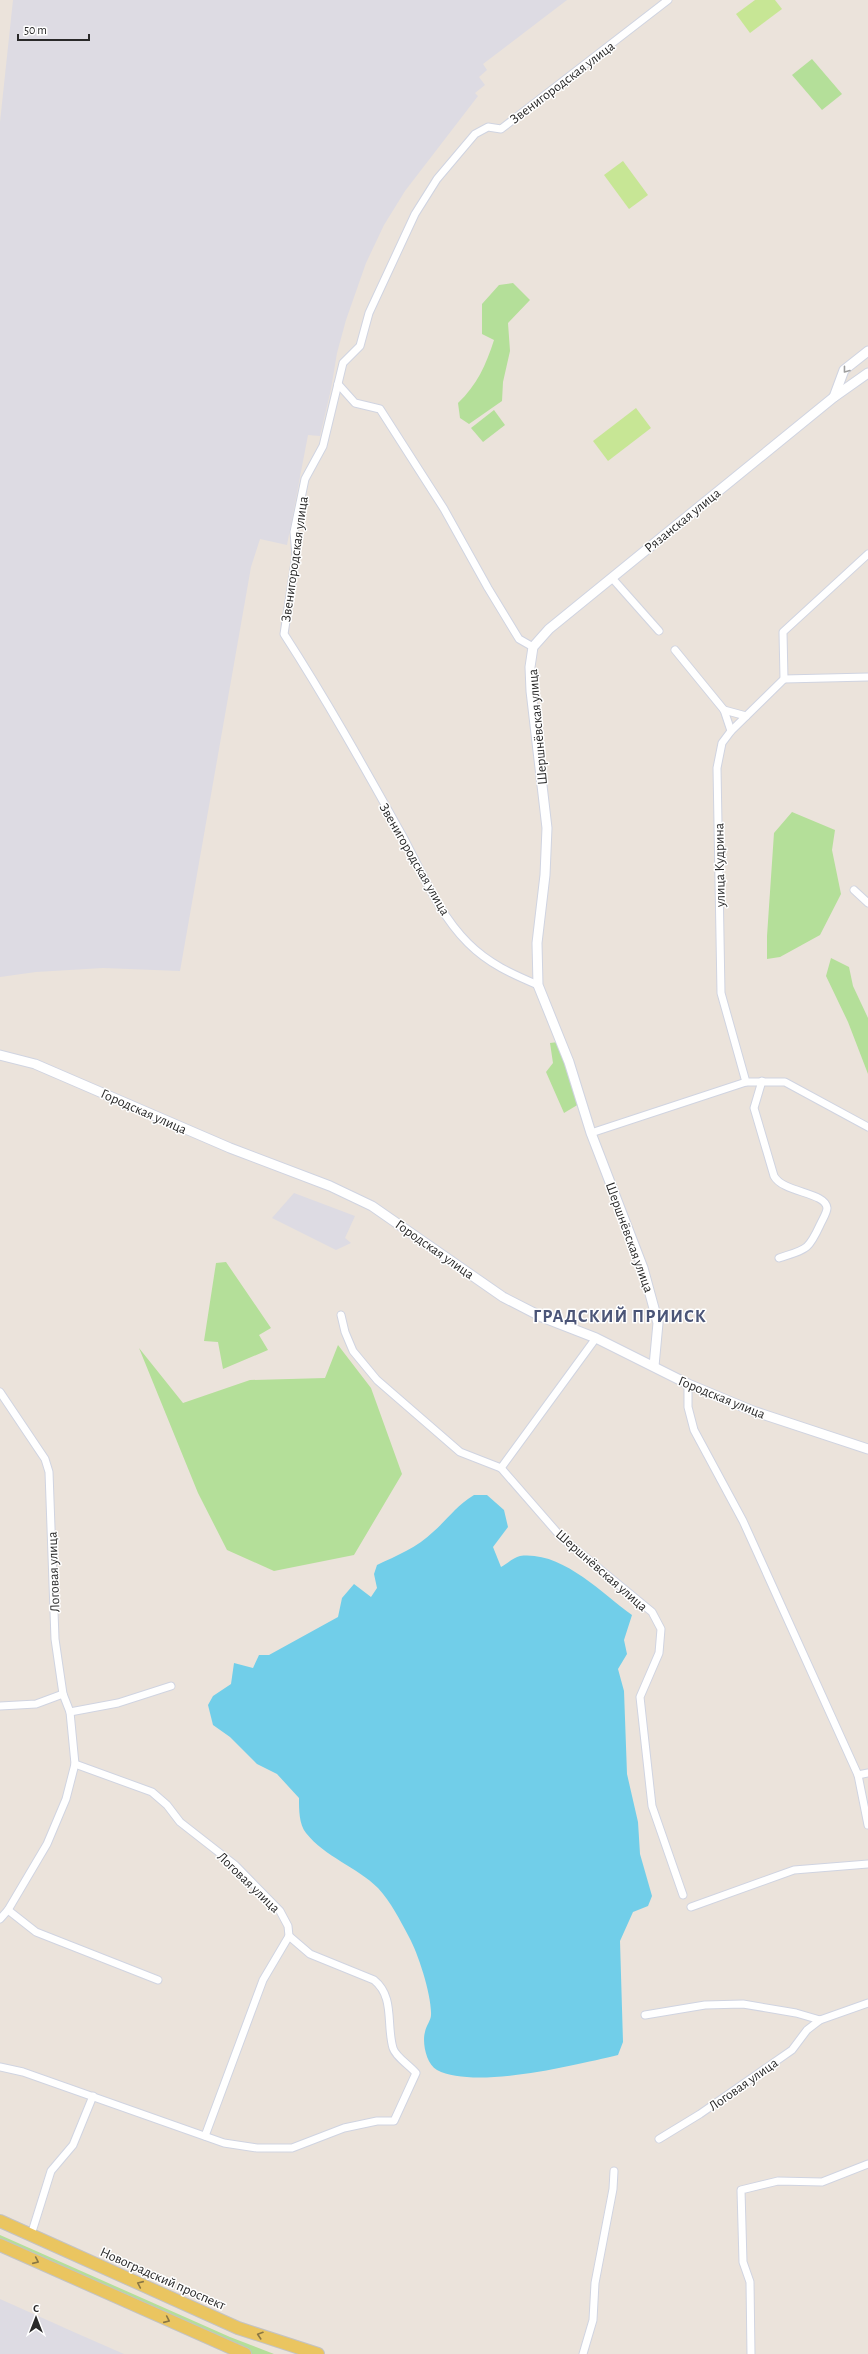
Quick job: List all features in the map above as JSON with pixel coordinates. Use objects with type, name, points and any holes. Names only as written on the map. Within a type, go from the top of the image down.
[{"type":"main road","name":"Новоградский проспект","points":[[0,2221],[238,2328],[318,2354]]},
{"type":"main road","points":[[0,2245],[246,2354]]},
{"type":"street","name":"Звенигородская улица","points":[[538,985],[510,973],[487,960],[467,942],[436,901],[402,835],[314,681],[284,634],[296,556],[294,532],[305,479],[323,446],[344,363],[360,346],[369,313],[415,214],[438,179],[475,134],[488,127],[501,129],[668,0]]},
{"type":"street","points":[[834,397],[844,370],[868,351]]},
{"type":"street","name":"Рязанская улица","points":[[533,647],[549,629],[834,397],[868,373]]},
{"type":"street","points":[[338,384],[355,403],[380,409],[444,509],[488,588],[519,639],[533,647]]},
{"type":"street","points":[[784,679],[783,632],[868,554]]},
{"type":"street","points":[[612,578],[659,631]]},
{"type":"street","name":"Шершнёвская улица","points":[[533,647],[530,667],[531,691],[547,828],[545,875],[537,943],[538,985],[569,1062],[591,1133],[643,1268],[656,1313],[658,1338],[654,1366]]},
{"type":"street","points":[[675,650],[724,710],[731,731],[784,679],[868,677]]},
{"type":"street","points":[[724,710],[746,716]]},
{"type":"street","name":"улица Кудрина","points":[[731,731],[722,743],[717,768],[722,993],[746,1082]]},
{"type":"street","points":[[854,890],[868,903]]},
{"type":"street","name":"Городская улица","points":[[0,1055],[35,1064],[230,1148],[330,1186],[365,1202],[417,1235],[503,1297],[542,1317],[596,1338],[688,1384],[753,1411],[868,1449]]},
{"type":"street","points":[[762,1081],[754,1108],[777,1182],[784,1186],[820,1198],[826,1203],[827,1209],[811,1244],[803,1250],[779,1258]]},
{"type":"street","points":[[591,1133],[746,1082],[762,1081],[785,1082],[868,1127]]},
{"type":"street","name":"Шершнёвская улица","points":[[341,1315],[345,1332],[353,1351],[377,1380],[460,1452],[501,1468],[562,1538],[652,1612],[661,1630],[659,1653],[640,1697],[652,1806],[683,1895]]},
{"type":"street","points":[[501,1468],[596,1338]]},
{"type":"street","points":[[688,1384],[688,1407],[694,1430],[742,1521],[858,1775],[868,1825]]},
{"type":"street","name":"Логовая улица","points":[[0,1392],[45,1459],[49,1472],[55,1639],[64,1694],[70,1712],[75,1764],[66,1799],[47,1844],[8,1910],[0,1919]]},
{"type":"street","points":[[70,1712],[118,1703],[171,1686]]},
{"type":"street","points":[[0,1706],[36,1704],[64,1694]]},
{"type":"street","name":"Логовая улица","points":[[75,1764],[152,1792],[167,1805],[180,1822],[235,1865],[280,1911],[288,1926],[288,1936]]},
{"type":"street","points":[[858,1775],[868,1773]]},
{"type":"street","points":[[691,1907],[794,1870],[868,1864]]},
{"type":"street","points":[[8,1910],[36,1932],[158,1980]]},
{"type":"street","points":[[0,2067],[23,2072],[224,2143],[257,2148],[292,2148],[344,2128],[377,2121],[394,2121],[416,2073],[393,2049],[386,1996],[382,1986],[374,1980],[310,1954],[288,1936],[263,1980],[205,2136]]},
{"type":"street","points":[[645,2015],[705,2005],[743,2004],[796,2013],[820,2020],[868,2003]]},
{"type":"street","name":"Логовая улица","points":[[659,2139],[700,2114],[792,2050],[806,2030],[820,2020]]},
{"type":"street","points":[[32,2235],[51,2171],[73,2145],[93,2096]]},
{"type":"street","points":[[751,2354],[750,2282],[743,2262],[741,2190],[778,2181],[822,2182],[868,2164]]},
{"type":"street","points":[[582,2354],[593,2320],[595,2283],[613,2189],[614,2171]]},
{"type":"shaded area","points":[[13,0],[567,0],[483,64],[487,70],[479,77],[485,85],[475,93],[478,96],[405,191],[384,225],[366,263],[346,320],[337,353],[331,389],[320,436],[308,435],[287,545],[260,539],[251,567],[180,971],[103,968],[36,972],[0,977],[0,122]]},
{"type":"shaded area","points":[[294,1193],[355,1216],[345,1238],[351,1243],[336,1250],[272,1218]]},
{"type":"shaded area","points":[[0,2299],[76,2333],[124,2354],[0,2354]]},
{"type":"green space","points":[[755,0],[775,0],[782,9],[750,33],[736,14]]},
{"type":"green space","points":[[812,59],[842,94],[822,110],[792,75]]},
{"type":"green space","points":[[623,161],[648,195],[629,209],[604,175]]},
{"type":"green space","points":[[513,283],[530,300],[508,323],[510,351],[503,382],[502,401],[469,424],[460,418],[458,403],[476,382],[488,358],[494,340],[482,334],[482,304],[499,285]]},
{"type":"green space","points":[[636,408],[651,428],[608,461],[593,441]]},
{"type":"green space","points":[[494,410],[505,425],[483,442],[471,428]]},
{"type":"green space","points":[[792,812],[835,830],[832,850],[841,894],[820,935],[780,957],[767,959],[767,936],[774,833]]},
{"type":"green space","points":[[831,958],[849,967],[853,986],[868,1018],[868,1074],[848,1022],[826,976]]},
{"type":"green space","points":[[558,1042],[579,1104],[564,1113],[546,1072],[553,1063],[550,1043]]},
{"type":"green space","points":[[226,1262],[271,1328],[259,1335],[268,1350],[223,1369],[218,1342],[204,1341],[216,1263]]},
{"type":"green space","points":[[338,1345],[371,1388],[402,1474],[354,1555],[274,1571],[227,1550],[198,1493],[139,1348],[183,1403],[250,1380],[325,1378]]},
{"type":"green space","points":[[0,2235],[230,2337],[274,2354],[252,2354],[239,2350],[0,2244]]},
{"type":"water","points":[[474,1495],[487,1495],[504,1510],[508,1527],[493,1547],[501,1567],[520,1556],[536,1556],[551,1560],[580,1575],[632,1615],[624,1640],[627,1654],[618,1669],[624,1691],[627,1774],[638,1822],[640,1854],[652,1896],[648,1906],[633,1912],[620,1941],[623,2042],[618,2055],[526,2074],[475,2078],[454,2076],[437,2070],[430,2063],[424,2041],[424,2036],[431,2015],[427,1986],[413,1944],[387,1899],[370,1881],[322,1849],[306,1833],[302,1825],[299,1812],[299,1798],[277,1774],[257,1764],[230,1737],[213,1725],[208,1705],[213,1696],[231,1684],[234,1663],[253,1668],[259,1655],[269,1655],[338,1617],[342,1598],[354,1584],[371,1597],[377,1588],[374,1574],[377,1565],[421,1542],[439,1527],[462,1504]]},
{"type":"district","name":"ГРАДСКИЙ ПРИИСК","points":[[620,1316]]}]
